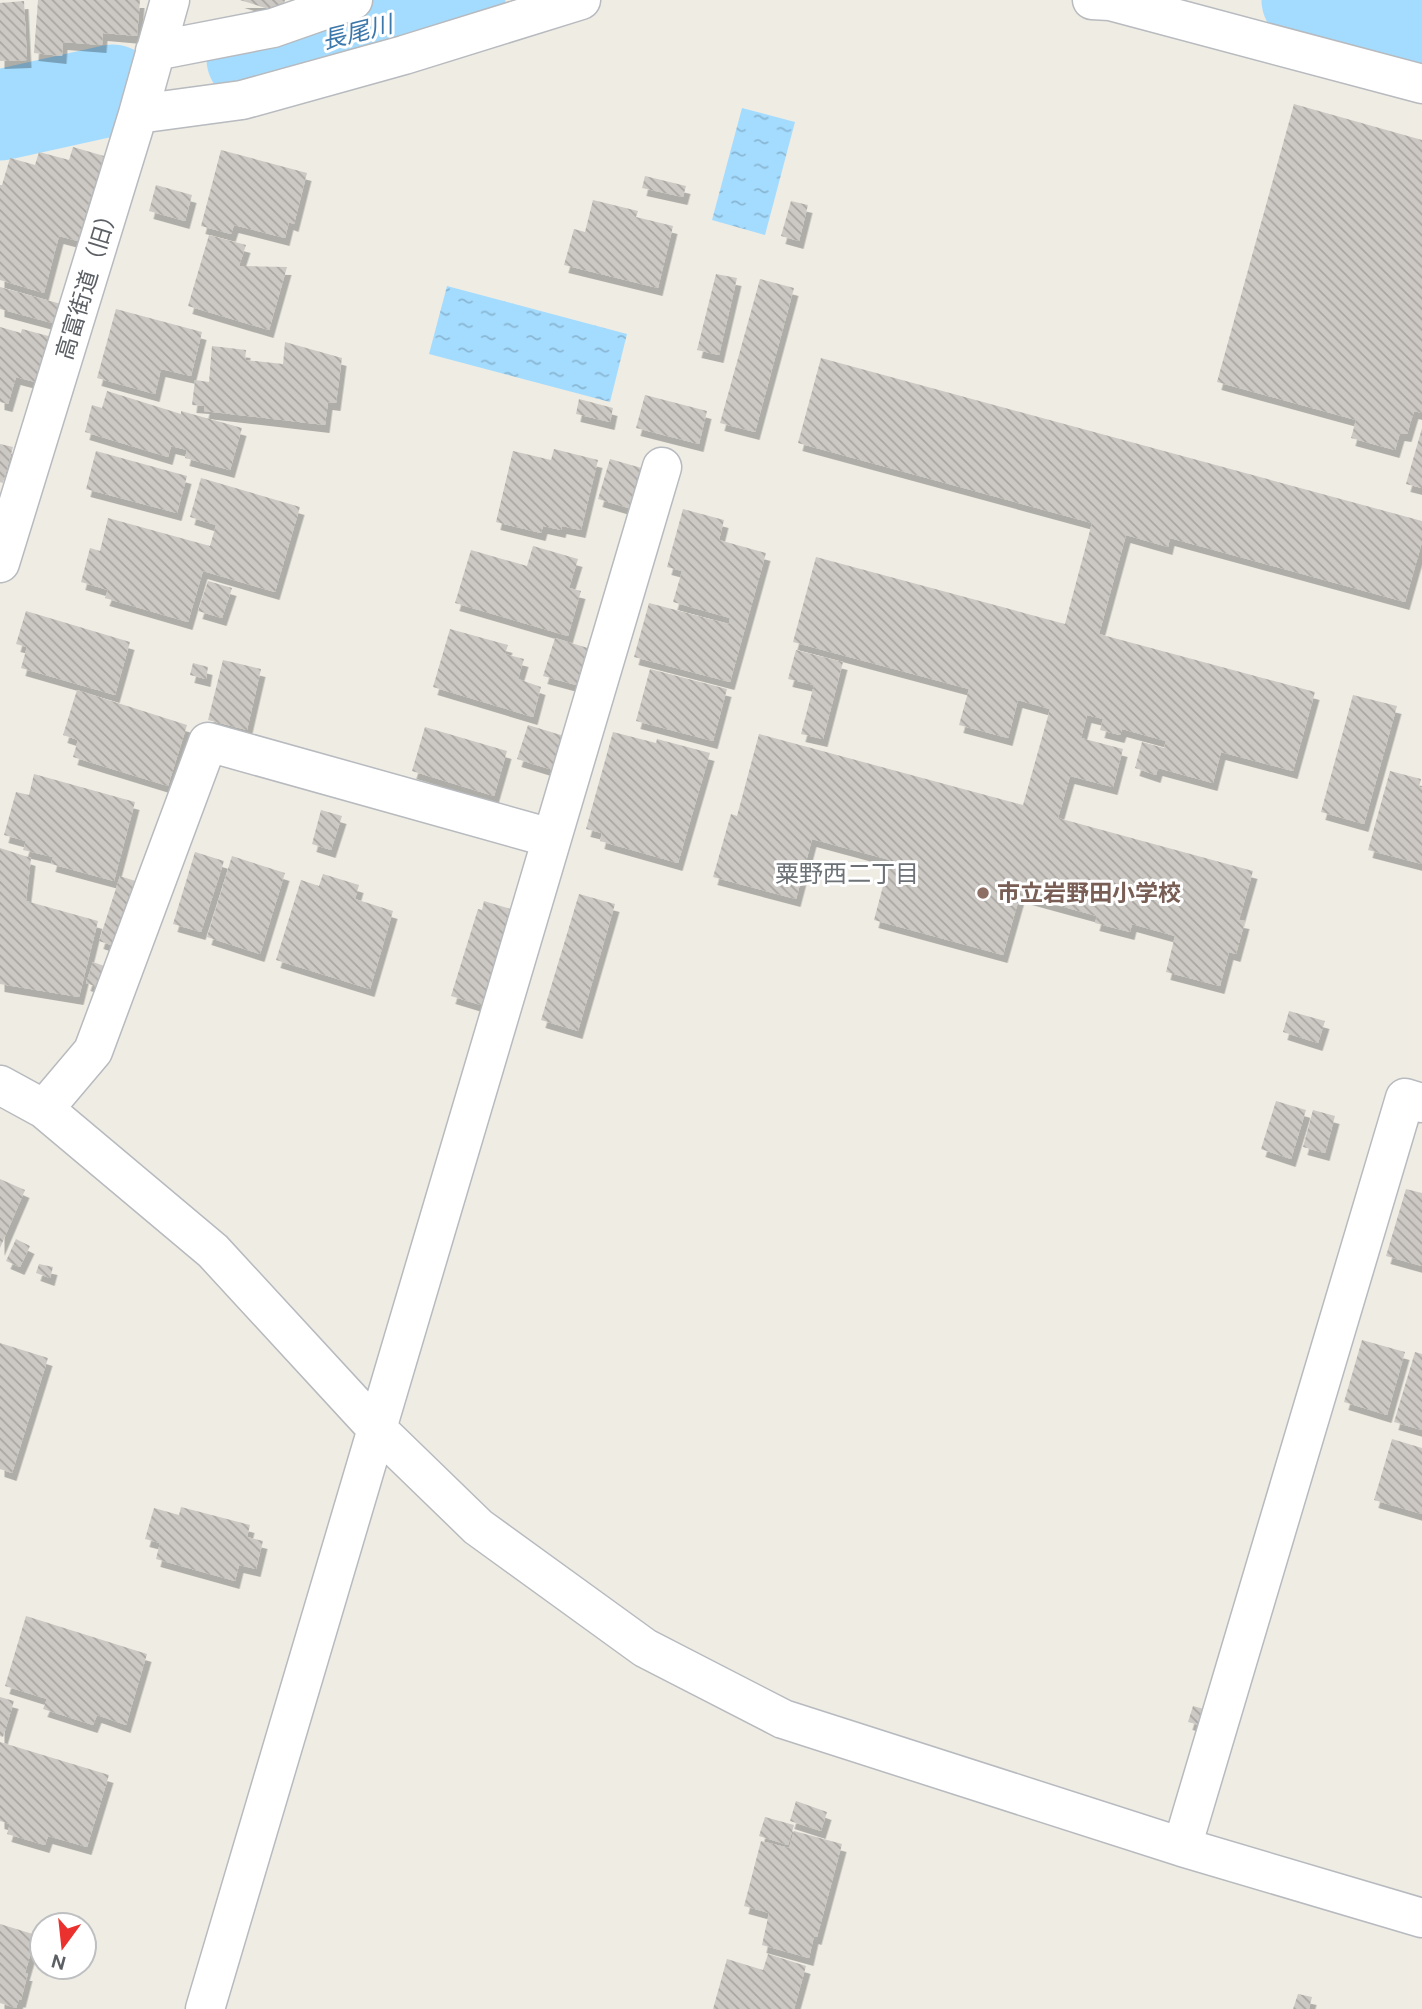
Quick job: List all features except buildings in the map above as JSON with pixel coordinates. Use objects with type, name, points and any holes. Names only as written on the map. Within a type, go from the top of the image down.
[{"type":"street","name":"高富街道（旧）","points":[[0,564],[138,114],[170,0]]},
{"type":"street","points":[[155,51],[273,28],[353,0]]},
{"type":"street","points":[[1093,0],[1110,1],[1422,84]]},
{"type":"street","points":[[138,114],[242,100],[404,55],[575,1]]},
{"type":"street","points":[[205,2009],[662,467]]},
{"type":"street","points":[[44,1109],[93,1051],[208,742],[551,838]]},
{"type":"street","points":[[0,1085],[44,1109],[213,1251],[377,1429],[478,1527],[645,1648],[783,1719],[1182,1847],[1422,1918]]},
{"type":"street","points":[[1182,1847],[1405,1098],[1422,1103]]},
{"type":"water","points":[[742,108],[795,122],[765,235],[712,220]]},
{"type":"water","points":[[447,286],[627,334],[610,402],[429,354]]},
{"type":"waterway","name":"長尾川","points":[[252,59],[415,18],[460,0]]},
{"type":"waterway","name":"長尾川","points":[[1307,0],[1422,32]]},
{"type":"waterway","name":"長尾川","points":[[0,115],[113,90]]},
{"type":"place","name":"市立岩野田小学校","points":[[983,893]]},
{"type":"district","name":"粟野西二丁目","points":[[847,873]]}]
